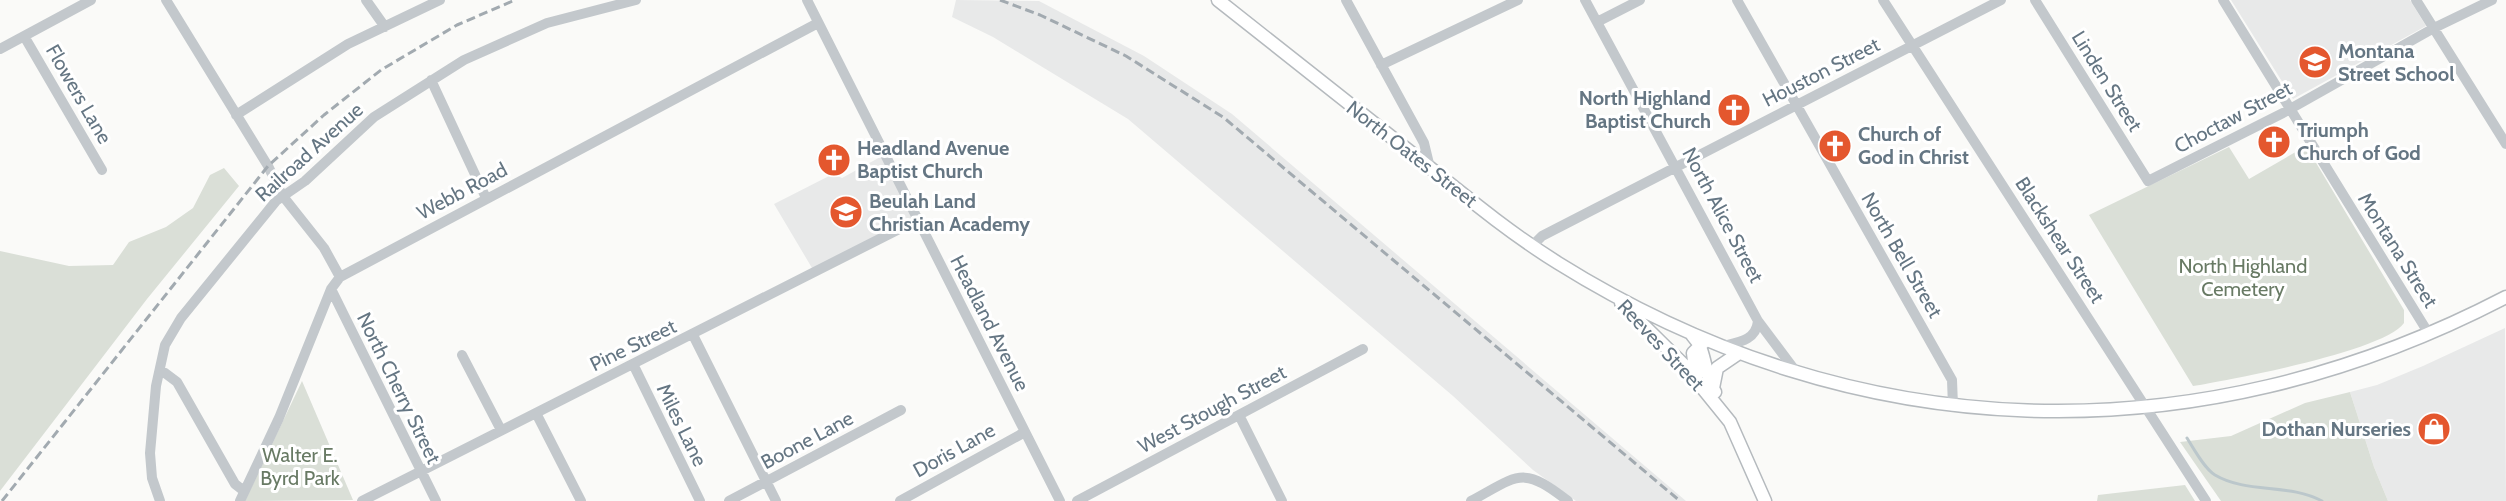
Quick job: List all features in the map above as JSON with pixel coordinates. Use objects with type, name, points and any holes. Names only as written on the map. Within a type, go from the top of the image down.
[{"type":"main road","name":"North Oates Street","points":[[1218,0],[1532,246],[1614,295]]},
{"type":"main road","points":[[1614,295],[1711,344],[1797,373],[1855,388],[1953,406],[2036,411],[2148,408],[2237,394],[2304,378],[2352,364],[2429,334],[2506,297]]},
{"type":"main road","name":"Reeves Street","points":[[1614,295],[1697,379],[1730,422]]},
{"type":"main road","points":[[1697,379],[1692,360],[1711,344]]},
{"type":"main road","name":"Reeves Street","points":[[1711,344],[1708,381],[1727,410],[1730,422],[1765,501]]},
{"type":"main road","points":[[1713,389],[1717,368],[1738,353]]},
{"type":"street","points":[[0,49],[91,0]]},
{"type":"street","points":[[166,0],[268,166],[282,195],[324,248],[340,277]]},
{"type":"street","points":[[366,0],[385,27]]},
{"type":"street","points":[[236,115],[332,54],[440,0]]},
{"type":"street","name":"Railroad Avenue","points":[[160,501],[152,478],[150,453],[159,372],[165,345],[181,318],[282,195],[305,180],[374,117],[431,80],[486,49],[547,22],[636,0]]},
{"type":"street","name":"Headland Avenue","points":[[807,0],[1060,501]]},
{"type":"street","points":[[1346,0],[1424,143],[1430,168]]},
{"type":"street","points":[[1381,65],[1518,0]]},
{"type":"street","name":"North Alice Street","points":[[1585,0],[1758,321],[1797,373]]},
{"type":"street","points":[[1597,22],[1640,0]]},
{"type":"street","name":"North Bell Street","points":[[1737,0],[1952,380],[1953,406]]},
{"type":"street","name":"Blackshear Street","points":[[1883,0],[2206,501]]},
{"type":"street","name":"Houston Street","points":[[1532,246],[1542,236],[2001,0]]},
{"type":"street","name":"Linden Street","points":[[2035,0],[2148,181]]},
{"type":"street","name":"Montana Street","points":[[2223,0],[2429,334]]},
{"type":"street","points":[[2416,0],[2506,144]]},
{"type":"street","name":"Choctaw Street","points":[[2148,181],[2370,66],[2434,28],[2492,0]]},
{"type":"street","name":"Webb Road","points":[[242,496],[279,418],[331,289],[340,277],[818,23]]},
{"type":"street","name":"Flowers Lane","points":[[24,36],[102,170]]},
{"type":"street","points":[[431,80],[486,198]]},
{"type":"street","name":"Pine Street","points":[[362,501],[919,219]]},
{"type":"street","name":"North Cherry Street","points":[[331,289],[419,471],[436,501]]},
{"type":"street","points":[[1711,344],[1750,338],[1758,321]]},
{"type":"street","points":[[693,335],[776,501]]},
{"type":"street","name":"West Stough Street","points":[[1077,501],[1363,349]]},
{"type":"street","points":[[462,355],[501,430]]},
{"type":"street","name":"Miles Lane","points":[[633,364],[700,501]]},
{"type":"street","points":[[159,372],[165,373],[177,382],[242,496]]},
{"type":"street","name":"Boone Lane","points":[[729,501],[901,410]]},
{"type":"street","points":[[536,413],[581,501]]},
{"type":"street","points":[[1239,415],[1282,501]]},
{"type":"street","name":"Doris Lane","points":[[900,501],[1025,432]]},
{"type":"street","points":[[1471,501],[1518,477],[1537,479],[1568,501]]},
{"type":"shaded area","points":[[956,0],[1039,1],[1144,56],[1232,114],[1686,501],[1576,501],[1533,470],[1453,396],[1128,119],[993,37],[952,17]]},
{"type":"shaded area","name":"Montana Street School","points":[[2231,0],[2410,0],[2426,26],[2293,99]]},
{"type":"shaded area","name":"Beulah Land Christian Academy","points":[[884,155],[919,219],[815,273],[774,204],[833,174],[842,178]]},
{"type":"shaded area","name":"Dothan Nurseries","points":[[2505,328],[2506,501],[2388,501],[2374,467],[2350,392],[2377,385]]},
{"type":"green space","name":"North Highland Cemetery","points":[[2306,146],[2404,310],[2404,323],[2391,334],[2339,354],[2271,371],[2193,386],[2089,215],[2229,147],[2249,179]]},
{"type":"green space","points":[[224,168],[239,186],[147,299],[0,491],[0,251],[69,266],[113,265],[129,242],[166,227],[193,208],[210,175]]},
{"type":"green space","name":"Walter E. Byrd Park","points":[[302,381],[353,500],[245,501]]},
{"type":"green space","points":[[2350,392],[2374,467],[2388,501],[2221,501],[2180,442],[2231,436],[2305,403]]},
{"type":"green space","points":[[2185,485],[2195,501],[2097,501],[2098,495]]},
{"type":"waterway","points":[[2187,438],[2207,468],[2227,481],[2296,492],[2322,501]]},
{"type":"railway","points":[[2,501],[268,166],[324,115],[381,70],[457,25],[515,0]]},
{"type":"railway","points":[[1000,0],[1040,15],[1126,56],[1223,117],[1680,501]]},
{"type":"place","name":"Montana Street School","points":[[2315,62]]},
{"type":"place","name":"North Highland Baptist Church","points":[[1734,110]]},
{"type":"place","name":"Triumph Church of God","points":[[2274,142]]},
{"type":"place","name":"Church of God in Christ","points":[[1835,146]]},
{"type":"place","name":"Headland Avenue Baptist Church","points":[[834,160]]},
{"type":"place","name":"Beulah Land Christian Academy","points":[[846,212]]},
{"type":"place","name":"Dothan Nurseries","points":[[2434,429]]}]
